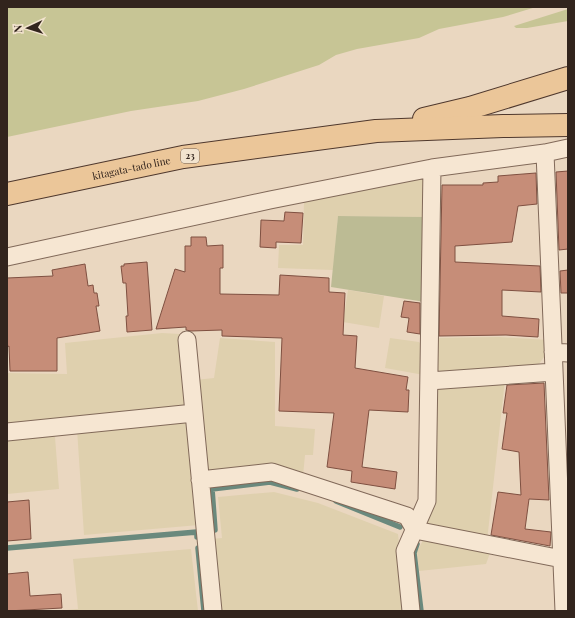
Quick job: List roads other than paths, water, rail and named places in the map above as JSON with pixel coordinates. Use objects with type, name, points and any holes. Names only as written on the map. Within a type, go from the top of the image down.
[{"type":"main road","name":"23","points":[[376,131],[470,108],[568,78]]},
{"type":"main road","points":[[376,131],[568,125]]},
{"type":"main road","name":"kitagata-tado line","points":[[7,194],[183,157],[376,131]]},
{"type":"street","points":[[7,257],[270,200],[432,168],[545,153],[568,148]]},
{"type":"street","points":[[545,153],[561,353],[554,372],[564,611]]},
{"type":"street","points":[[411,611],[405,551],[427,501],[432,168]]},
{"type":"street","points":[[187,340],[213,611]]},
{"type":"street","points":[[429,381],[554,372]]},
{"type":"street","points":[[7,432],[194,413]]},
{"type":"street","points":[[200,480],[272,472],[406,516],[415,530],[562,559]]},
{"type":"waterway","points":[[215,530],[212,489],[270,482],[297,489]]},
{"type":"waterway","points":[[336,501],[400,527]]},
{"type":"waterway","points":[[7,548],[197,532],[197,537]]},
{"type":"waterway","points":[[417,544],[414,553],[421,611]]},
{"type":"waterway","points":[[198,548],[204,611]]}]
